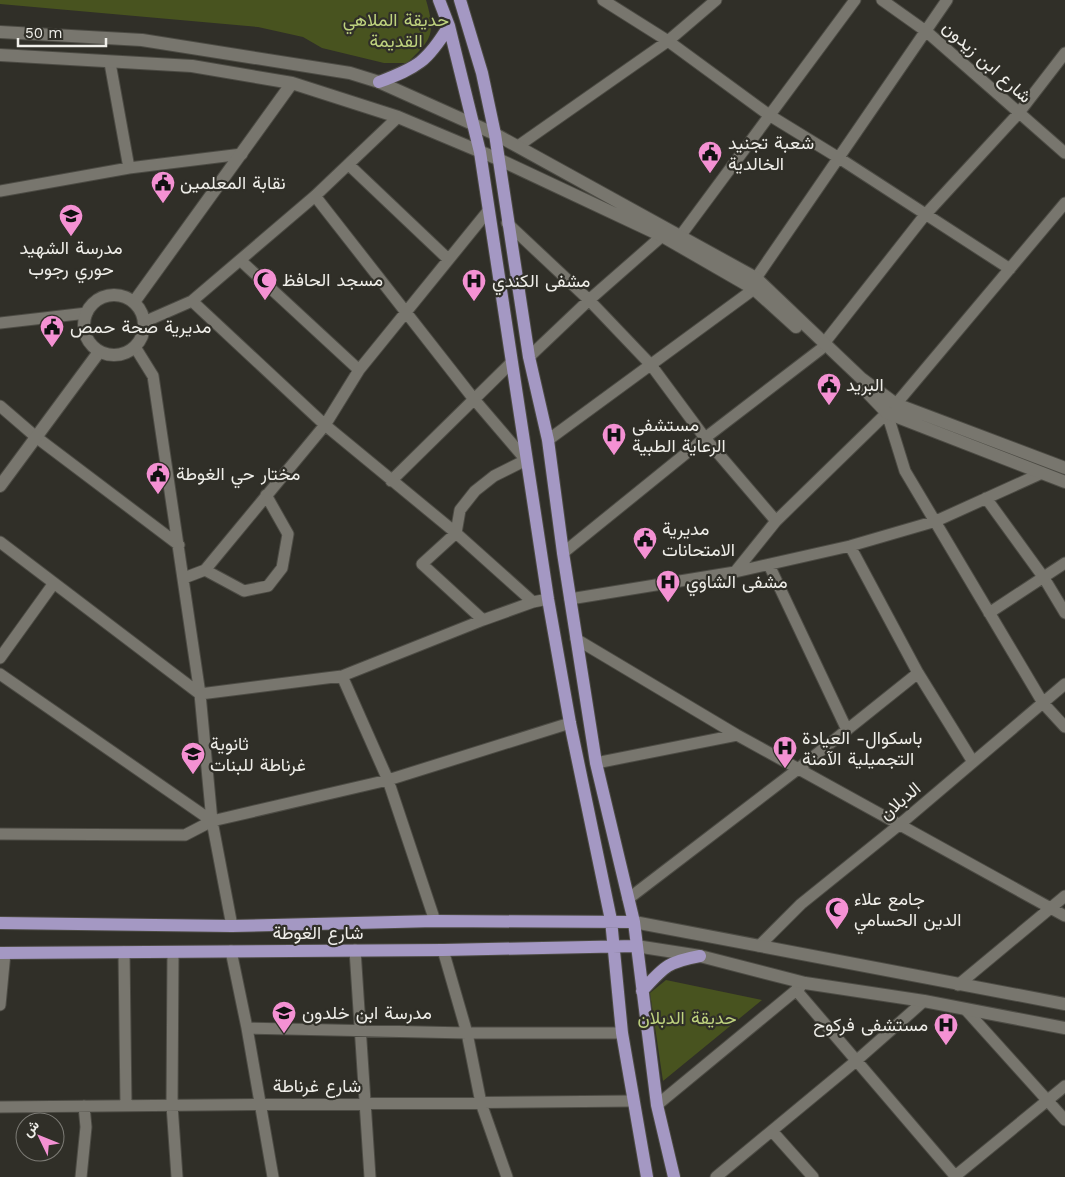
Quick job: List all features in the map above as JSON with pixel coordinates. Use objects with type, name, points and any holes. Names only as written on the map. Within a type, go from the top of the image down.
[{"type":"main road","points":[[439,0],[449,26],[480,152],[548,599],[570,723],[611,920],[615,945],[622,1033],[647,1177]]},
{"type":"main road","points":[[460,0],[482,73],[495,134],[507,223],[530,357],[548,440],[563,553],[596,763],[634,922],[657,1105],[674,1177]]},
{"type":"main road","points":[[379,82],[412,69],[422,62],[433,52],[449,26]]},
{"type":"main road","points":[[0,32],[142,40],[350,73],[379,82],[495,134],[681,235],[755,283],[892,408],[1065,482]]},
{"type":"main road","points":[[0,55],[110,63],[192,66],[292,83],[398,117],[498,159],[662,236],[755,283]]},
{"type":"main road","points":[[134,302],[292,83]]},
{"type":"main road","points":[[108,296],[126,297],[134,302],[142,314],[144,322],[141,340],[135,347],[118,355],[99,352],[92,346],[84,330],[87,313],[92,305],[108,296]]},
{"type":"main road","points":[[0,486],[99,352]]},
{"type":"main road","points":[[892,408],[1065,468]]},
{"type":"main road","points":[[0,924],[232,926],[435,921],[611,920],[634,922],[1065,1004]]},
{"type":"main road","points":[[636,946],[700,956],[800,987],[924,1002],[1065,1028]]},
{"type":"main road","name":"شارع الغوطة","points":[[2,953],[442,950],[636,946]]},
{"type":"main road","points":[[642,991],[658,973],[675,961],[700,956]]},
{"type":"street","points":[[603,0],[668,41],[769,115],[839,158],[1010,270]]},
{"type":"street","points":[[518,146],[668,41],[716,0]]},
{"type":"street","points":[[681,235],[855,0]]},
{"type":"street","name":"شارع ابن زيدون","points":[[882,0],[926,32],[1065,153]]},
{"type":"street","points":[[548,440],[651,366],[755,283],[947,0]]},
{"type":"street","points":[[563,553],[705,438],[823,346],[925,215],[1018,114],[1065,53]]},
{"type":"street","points":[[110,63],[129,168]]},
{"type":"street","points":[[144,322],[192,301],[315,196],[398,117]]},
{"type":"street","points":[[0,191],[129,168],[242,154]]},
{"type":"street","points":[[349,165],[448,259]]},
{"type":"street","points":[[315,196],[473,398],[526,460],[494,476],[474,490],[460,510],[456,534],[422,564],[483,620]]},
{"type":"street","points":[[735,572],[776,521],[892,408],[1065,203]]},
{"type":"street","points":[[184,578],[205,570],[325,425],[359,370],[488,211]]},
{"type":"street","points":[[507,223],[589,300],[651,366],[705,438],[776,521]]},
{"type":"street","points":[[530,357],[589,300],[662,236]]},
{"type":"street","points":[[240,260],[359,370]]},
{"type":"street","points":[[192,301],[325,425],[456,534],[533,602]]},
{"type":"street","points":[[0,323],[87,313]]},
{"type":"street","points":[[135,347],[153,376],[200,694],[212,821],[232,926]]},
{"type":"street","points":[[391,480],[511,363]]},
{"type":"street","points":[[0,406],[36,437],[179,545]]},
{"type":"street","points":[[892,408],[905,471],[1043,703],[1065,727]]},
{"type":"street","points":[[570,599],[735,572],[850,546],[936,521],[1042,473]]},
{"type":"street","points":[[205,570],[244,591],[268,586],[282,568],[288,534],[266,495]]},
{"type":"street","points":[[986,498],[1044,578],[1065,613]]},
{"type":"street","points":[[0,542],[200,694],[342,676],[483,620],[533,602],[548,599]]},
{"type":"street","points":[[850,546],[918,672],[973,762]]},
{"type":"street","points":[[988,613],[1065,563]]},
{"type":"street","points":[[769,565],[847,730]]},
{"type":"street","points":[[0,658],[54,583]]},
{"type":"street","points":[[576,639],[737,735],[1065,916]]},
{"type":"street","points":[[628,899],[798,769],[918,672]]},
{"type":"street","points":[[0,674],[212,821]]},
{"type":"street","points":[[342,676],[388,780],[435,921]]},
{"type":"street","name":"الدبلان","points":[[759,946],[801,904],[899,825],[1065,684]]},
{"type":"street","points":[[0,834],[185,835],[212,821],[388,780],[570,723]]},
{"type":"street","points":[[596,763],[737,735]]},
{"type":"street","points":[[958,984],[1065,896]]},
{"type":"street","points":[[355,950],[370,1177]]},
{"type":"street","points":[[442,950],[467,1033],[481,1103],[507,1177]]},
{"type":"street","points":[[231,951],[274,1177]]},
{"type":"street","points":[[124,952],[126,1105]]},
{"type":"street","points":[[173,952],[172,1105],[176,1177]]},
{"type":"street","points":[[0,1005],[2,953]]},
{"type":"street","points":[[657,1105],[800,987],[856,1061],[955,1177],[1065,1086]]},
{"type":"street","points":[[716,1177],[924,1002]]},
{"type":"street","points":[[966,1010],[1065,1120]]},
{"type":"street","points":[[247,1028],[467,1033],[622,1033]]},
{"type":"street","name":"شارع غرناطة","points":[[0,1106],[633,1101]]},
{"type":"street","points":[[81,1177],[86,1127],[84,1106]]},
{"type":"street","points":[[772,1131],[813,1177]]},
{"type":"green space","name":"حديقة الملاهي القديمة","points":[[0,0],[426,0],[431,29],[427,41],[407,63],[384,63],[322,48],[303,37],[258,27],[0,4]]},
{"type":"green space","name":"حديقة الدبلان","points":[[666,980],[762,1000],[663,1081],[650,993]]},
{"type":"place","name":"شعبة تجنيد الخالدية","points":[[710,174]]},
{"type":"place","name":"نقابة المعلمين","points":[[163,204]]},
{"type":"place","name":"مدرسة الشهيد حوري رجوب","points":[[71,237]]},
{"type":"place","name":"مسجد الحافظ","points":[[265,301]]},
{"type":"place","name":"مشفى الكندي","points":[[474,302]]},
{"type":"place","name":"مديرية صحة حمص","points":[[52,348]]},
{"type":"place","name":"البريد","points":[[829,406]]},
{"type":"place","name":"مستشفى الرعاية الطبية","points":[[614,456]]},
{"type":"place","name":"مختار حي الغوطة","points":[[158,495]]},
{"type":"place","name":"مديرية الامتحانات","points":[[645,560]]},
{"type":"place","name":"مشفى الشاوي","points":[[668,603]]},
{"type":"place","name":"باسكوال- العيادة التجميلية الآمنة","points":[[785,769]]},
{"type":"place","name":"ثانوية غرناطة للبنات","points":[[193,775]]},
{"type":"place","name":"جامع علاء الدين الحسامي","points":[[837,930]]},
{"type":"place","name":"مدرسة ابن خلدون","points":[[284,1034]]},
{"type":"place","name":"مستشفى فركوح","points":[[946,1046]]}]
